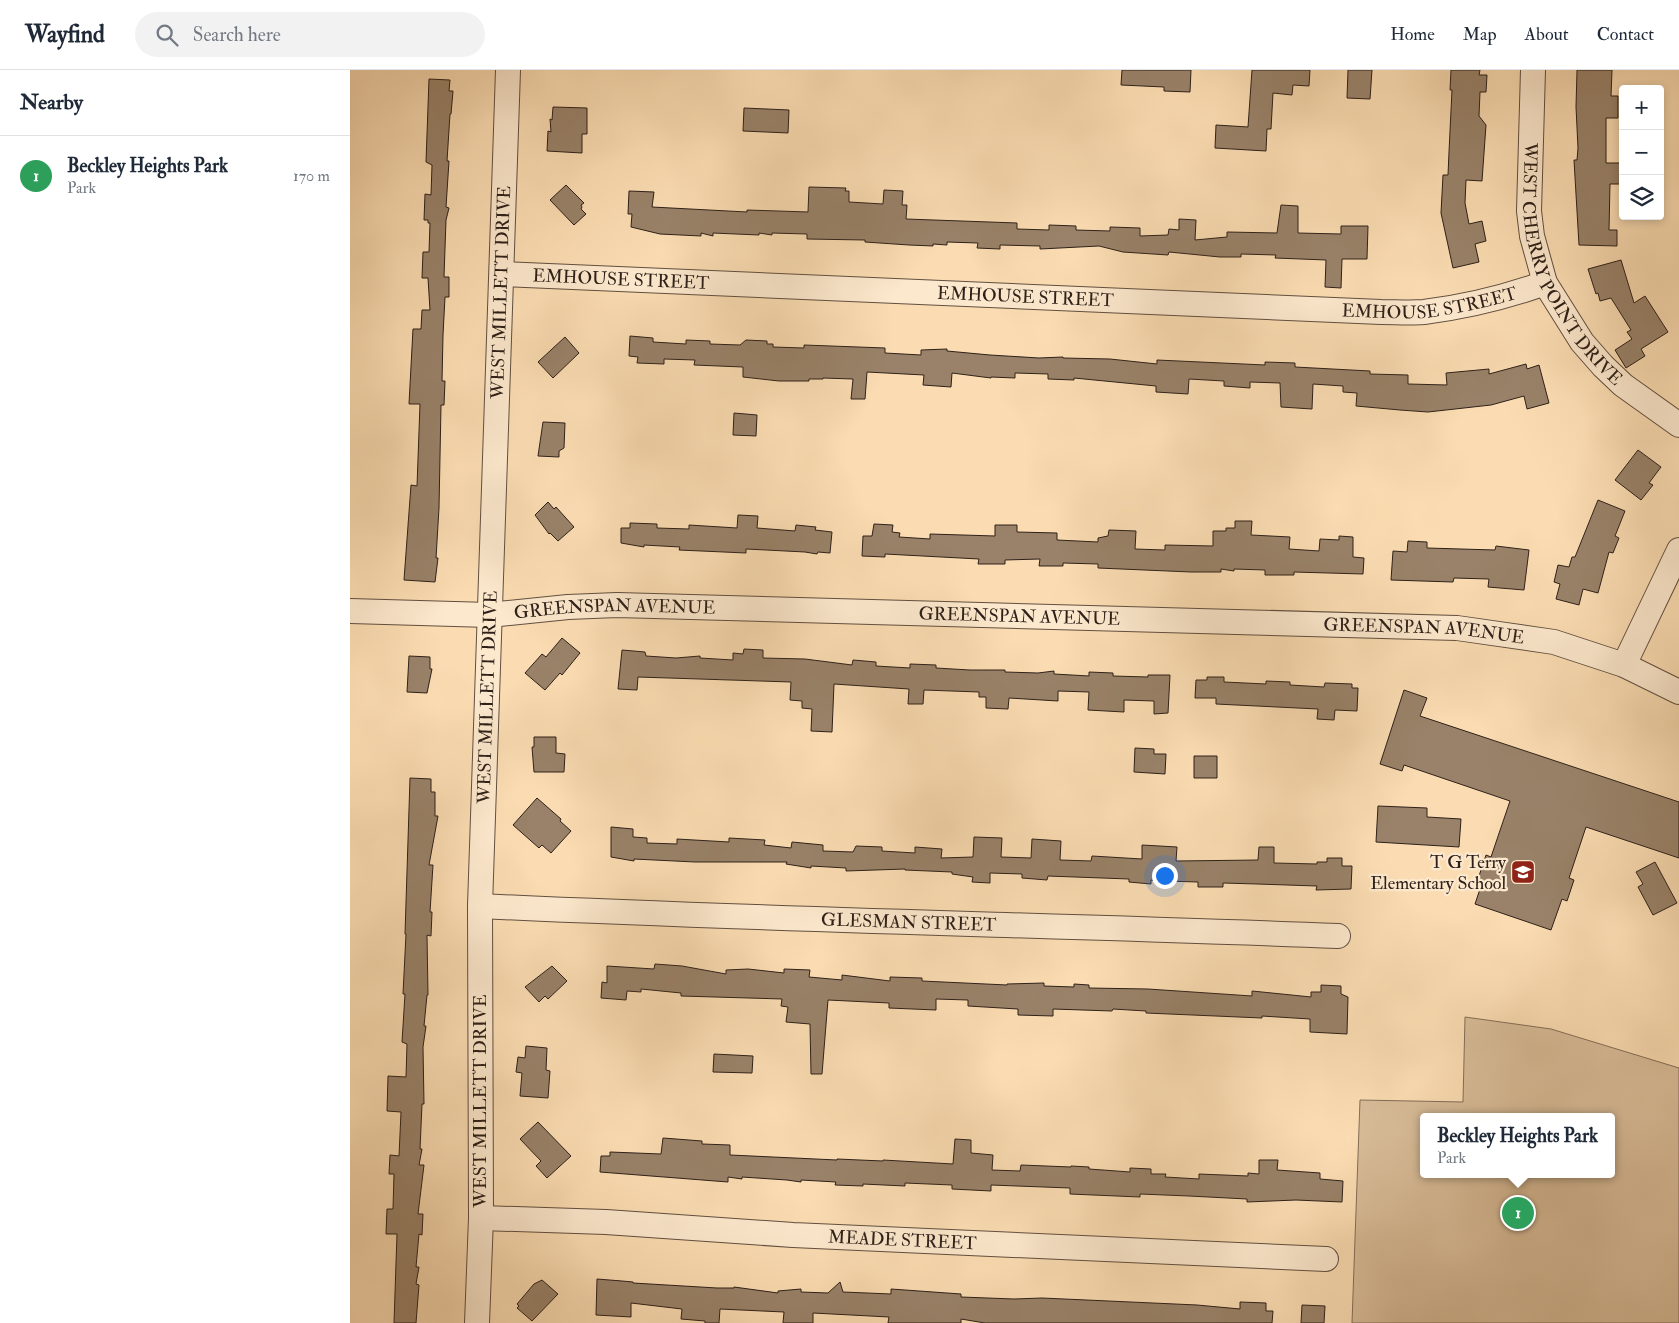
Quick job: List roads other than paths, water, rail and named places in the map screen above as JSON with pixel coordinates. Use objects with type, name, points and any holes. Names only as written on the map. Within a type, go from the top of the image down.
[{"type":"street","name":"WEST MILLETT DRIVE","points":[[477,1323],[481,1218],[480,906],[508,70]]},
{"type":"street","name":"WEST CHERRY POINT DRIVE","points":[[1533,70],[1529,211],[1532,236],[1545,283],[1582,342],[1603,366],[1623,384],[1679,424]]},
{"type":"street","name":"EMHOUSE STREET","points":[[502,274],[1381,312],[1422,312],[1474,303],[1518,293],[1545,283]]},
{"type":"street","points":[[1624,665],[1679,550]]},
{"type":"street","name":"GREENSPAN AVENUE","points":[[350,610],[489,615],[568,607],[617,605],[1456,628],[1554,642],[1624,665],[1679,692]]},
{"type":"street","name":"GLESMAN STREET","points":[[480,906],[626,913],[1080,926],[1338,936]]},
{"type":"street","name":"MEADE STREET","points":[[481,1218],[606,1222],[793,1235],[1326,1259]]},
{"type":"place","name":"T G Terry Elementary School","points":[[1523,872]]},
{"type":"place","name":"Beckley Heights Park","points":[[1518,1213]]}]
